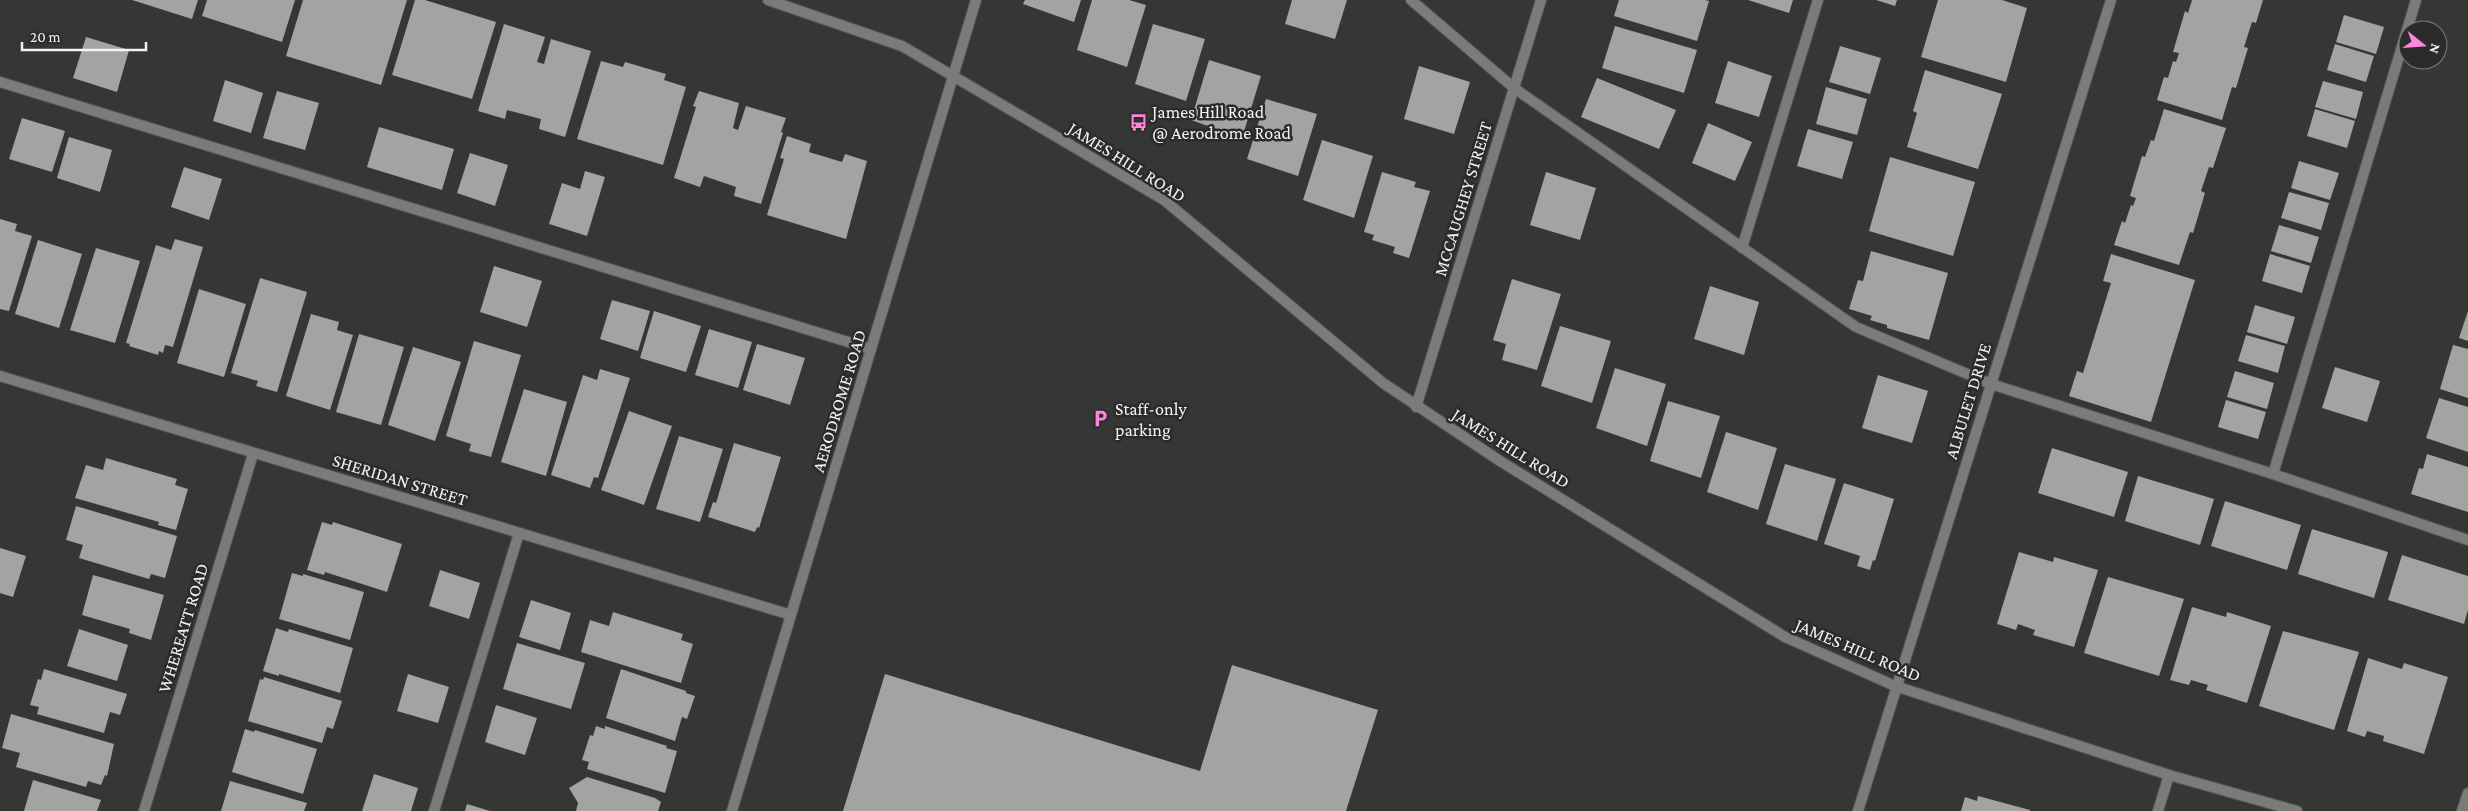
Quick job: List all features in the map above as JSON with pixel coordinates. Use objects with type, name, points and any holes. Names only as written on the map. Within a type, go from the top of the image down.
[{"type":"street","name":"JAMES HILL ROAD","points":[[768,0],[902,46],[1164,200],[1383,383],[1416,407],[1785,637],[1895,686],[2169,775],[2298,811]]},
{"type":"street","name":"AERODROME ROAD","points":[[732,811],[976,0]]},
{"type":"street","points":[[1411,0],[1514,88],[1856,327],[1991,384],[2273,474],[2468,540]]},
{"type":"street","name":"MCCAUGHEY STREET","points":[[1416,407],[1541,0]]},
{"type":"street","points":[[1742,248],[1818,0]]},
{"type":"street","name":"ALBULET DRIVE","points":[[1858,811],[1895,686],[2110,0]]},
{"type":"street","points":[[2273,474],[2416,0]]},
{"type":"street","points":[[0,82],[871,348]]},
{"type":"street","name":"SHERIDAN STREET","points":[[1,378],[791,615]]},
{"type":"street","name":"WHEREATT ROAD","points":[[144,811],[254,454]]},
{"type":"street","points":[[434,811],[519,533]]},
{"type":"street","points":[[2158,811],[2169,775]]},
{"type":"street","points":[[2462,811],[2468,793]]},
{"type":"building","points":[[132,0],[198,0],[192,19]]},
{"type":"building","points":[[207,0],[295,0],[282,42],[202,16]]},
{"type":"building","points":[[303,0],[407,0],[381,85],[286,56]]},
{"type":"building","points":[[415,0],[425,0],[496,22],[472,99],[392,75]]},
{"type":"building","points":[[1025,0],[1081,0],[1074,22],[1023,4]]},
{"type":"building","points":[[1092,0],[1129,0],[1146,5],[1127,67],[1077,50]]},
{"type":"building","points":[[1292,0],[1347,0],[1335,39],[1285,24]]},
{"type":"building","points":[[1619,0],[1709,1],[1697,41],[1614,16]]},
{"type":"building","points":[[1748,0],[1793,0],[1789,13]]},
{"type":"building","points":[[1876,0],[1897,0],[1895,6]]},
{"type":"building","points":[[1938,0],[2002,0],[2027,8],[2006,82],[1921,57]]},
{"type":"building","points":[[2192,0],[2263,0],[2256,23],[2252,22],[2244,47],[2248,48],[2236,88],[2232,87],[2222,120],[2157,100],[2164,77],[2168,78],[2173,61],[2176,62],[2179,53],[2173,52],[2185,11],[2188,13]]},
{"type":"building","points":[[2344,15],[2384,27],[2376,54],[2336,42]]},
{"type":"building","points":[[504,24],[545,37],[537,62],[544,64],[551,39],[591,51],[565,137],[539,129],[541,119],[507,110],[505,119],[478,111]]},
{"type":"building","points":[[1153,24],[1205,39],[1186,101],[1135,84]]},
{"type":"building","points":[[1615,26],[1697,50],[1684,93],[1602,68]]},
{"type":"building","points":[[86,37],[129,50],[117,92],[73,78]]},
{"type":"building","points":[[2335,44],[2374,56],[2366,82],[2327,70]]},
{"type":"building","points":[[1840,46],[1881,58],[1870,94],[1829,82]]},
{"type":"building","points":[[1209,60],[1261,76],[1242,138],[1191,120]]},
{"type":"building","points":[[601,61],[623,67],[625,62],[666,74],[664,80],[686,87],[663,165],[577,139]]},
{"type":"building","points":[[1728,61],[1772,76],[1759,117],[1715,103]]},
{"type":"building","points":[[1419,66],[1470,82],[1454,134],[1404,119]]},
{"type":"building","points":[[1925,70],[2002,94],[1978,169],[1907,147],[1917,113],[1913,111]]},
{"type":"building","points":[[1597,78],[1676,110],[1659,149],[1581,117]]},
{"type":"building","points":[[225,80],[263,93],[251,133],[213,121]]},
{"type":"building","points":[[2323,81],[2363,92],[2356,119],[2315,107]]},
{"type":"building","points":[[1826,87],[1867,99],[1857,135],[1816,124]]},
{"type":"building","points":[[277,91],[319,103],[305,150],[263,138]]},
{"type":"building","points":[[699,91],[739,103],[733,128],[738,130],[746,106],[786,118],[761,204],[734,196],[736,187],[704,176],[700,187],[674,178],[696,107],[693,106]]},
{"type":"building","points":[[1266,99],[1317,114],[1298,176],[1247,159]]},
{"type":"building","points":[[2164,109],[2226,128],[2213,168],[2209,167],[2201,191],[2205,193],[2193,233],[2190,232],[2179,265],[2114,245],[2122,221],[2125,223],[2131,205],[2133,206],[2136,198],[2130,196],[2142,156],[2145,157],[2151,140],[2154,141]]},
{"type":"building","points":[[2315,109],[2355,121],[2347,148],[2307,136]]},
{"type":"building","points":[[22,118],[65,131],[52,172],[9,159]]},
{"type":"building","points":[[1708,123],[1752,142],[1735,181],[1692,163]]},
{"type":"building","points":[[379,127],[454,149],[442,190],[367,167]]},
{"type":"building","points":[[1808,129],[1853,142],[1842,179],[1797,166]]},
{"type":"building","points":[[787,136],[811,144],[809,152],[842,162],[845,154],[867,161],[846,239],[767,215],[784,159],[780,158]]},
{"type":"building","points":[[69,137],[112,150],[100,192],[57,178]]},
{"type":"building","points":[[1322,140],[1373,156],[1354,218],[1303,200]]},
{"type":"building","points":[[470,153],[508,165],[495,206],[457,193]]},
{"type":"building","points":[[1890,157],[1975,182],[1953,256],[1869,231]]},
{"type":"building","points":[[2299,161],[2339,173],[2330,200],[2291,188]]},
{"type":"building","points":[[184,167],[222,179],[209,220],[171,207]]},
{"type":"building","points":[[585,171],[605,177],[587,236],[549,224],[562,183],[580,189]]},
{"type":"building","points":[[1382,172],[1416,182],[1414,187],[1430,191],[1409,258],[1393,253],[1395,247],[1372,240],[1374,235],[1364,232]]},
{"type":"building","points":[[1546,172],[1596,188],[1580,240],[1530,225]]},
{"type":"building","points":[[2289,192],[2329,203],[2321,230],[2281,218]]},
{"type":"building","points":[[0,219],[17,224],[15,231],[32,236],[9,311],[0,309]]},
{"type":"building","points":[[2279,225],[2319,237],[2311,263],[2271,251]]},
{"type":"building","points":[[175,239],[203,247],[173,347],[165,345],[163,353],[159,351],[158,355],[129,346],[130,344],[126,343],[156,245],[171,250]]},
{"type":"building","points":[[38,240],[82,254],[59,328],[15,314]]},
{"type":"building","points":[[96,248],[140,261],[115,343],[70,330]]},
{"type":"building","points":[[1871,251],[1948,273],[1929,340],[1887,328],[1887,325],[1870,320],[1872,316],[1849,309],[1858,280],[1863,281]]},
{"type":"building","points":[[2111,254],[2195,280],[2151,422],[2069,396],[2077,371],[2083,373],[2111,283],[2103,281]]},
{"type":"building","points":[[2270,254],[2310,266],[2302,293],[2262,281]]},
{"type":"building","points":[[494,266],[542,281],[527,327],[480,312]]},
{"type":"building","points":[[260,278],[307,292],[277,392],[256,386],[258,381],[231,373]]},
{"type":"building","points":[[1512,279],[1561,294],[1537,370],[1502,360],[1506,344],[1493,340]]},
{"type":"building","points":[[1710,286],[1759,302],[1744,355],[1694,339]]},
{"type":"building","points":[[199,289],[246,304],[224,377],[177,363]]},
{"type":"building","points":[[612,300],[650,311],[638,351],[600,339]]},
{"type":"building","points":[[2255,305],[2295,317],[2287,344],[2247,332]]},
{"type":"building","points":[[654,311],[701,326],[686,372],[640,358]]},
{"type":"building","points":[[2468,311],[2468,341],[2459,338]]},
{"type":"building","points":[[311,314],[339,322],[337,330],[353,335],[330,410],[286,396]]},
{"type":"building","points":[[1560,326],[1611,341],[1592,403],[1541,386]]},
{"type":"building","points":[[709,329],[752,342],[738,388],[695,375]]},
{"type":"building","points":[[359,334],[404,347],[381,425],[336,412]]},
{"type":"building","points":[[2246,335],[2285,346],[2278,373],[2238,361]]},
{"type":"building","points":[[474,341],[521,355],[491,457],[469,451],[471,444],[446,436]]},
{"type":"building","points":[[757,344],[805,358],[790,405],[743,390]]},
{"type":"building","points":[[2453,345],[2468,349],[2468,398],[2440,389]]},
{"type":"building","points":[[413,347],[461,362],[435,441],[388,425]]},
{"type":"building","points":[[2335,367],[2380,381],[2367,422],[2322,408]]},
{"type":"building","points":[[1615,368],[1666,384],[1647,446],[1596,428]]},
{"type":"building","points":[[600,369],[630,378],[598,478],[594,477],[590,488],[551,475],[583,375],[597,380]]},
{"type":"building","points":[[2235,371],[2274,383],[2267,409],[2227,397]]},
{"type":"building","points":[[1878,375],[1928,391],[1912,443],[1862,428]]},
{"type":"building","points":[[524,389],[567,402],[546,476],[501,462]]},
{"type":"building","points":[[2439,398],[2468,407],[2468,452],[2426,438]]},
{"type":"building","points":[[2226,400],[2266,412],[2258,439],[2218,427]]},
{"type":"building","points":[[1668,401],[1720,416],[1701,478],[1650,461]]},
{"type":"building","points":[[629,411],[672,426],[644,505],[601,490]]},
{"type":"building","points":[[1726,432],[1777,448],[1758,510],[1707,492]]},
{"type":"building","points":[[679,436],[723,449],[700,522],[656,509]]},
{"type":"building","points":[[734,443],[781,457],[759,528],[757,527],[755,532],[708,517],[713,502],[716,503]]},
{"type":"building","points":[[2052,448],[2128,472],[2114,517],[2038,493]]},
{"type":"building","points":[[2427,454],[2468,467],[2468,512],[2411,494],[2419,468],[2423,469]]},
{"type":"building","points":[[106,458],[177,479],[175,485],[188,489],[176,530],[158,525],[159,522],[75,498],[86,465],[103,470]]},
{"type":"building","points":[[1785,464],[1836,479],[1817,541],[1766,524]]},
{"type":"building","points":[[2138,476],[2214,499],[2200,545],[2125,521]]},
{"type":"building","points":[[1844,483],[1894,499],[1875,561],[1873,560],[1870,570],[1857,566],[1860,556],[1824,544]]},
{"type":"building","points":[[2225,501],[2301,525],[2287,570],[2211,546]]},
{"type":"building","points":[[76,506],[177,536],[165,578],[151,574],[149,579],[79,558],[83,545],[66,540]]},
{"type":"building","points":[[322,522],[332,525],[333,522],[402,544],[387,592],[325,572],[324,575],[307,570]]},
{"type":"building","points":[[2312,529],[2388,552],[2374,598],[2298,574]]},
{"type":"building","points":[[0,548],[26,556],[13,597],[0,593]]},
{"type":"building","points":[[2019,552],[2053,562],[2054,557],[2098,570],[2074,647],[2033,635],[2035,630],[2018,624],[2016,630],[1997,624]]},
{"type":"building","points":[[2402,555],[2468,576],[2468,610],[2464,624],[2388,600]]},
{"type":"building","points":[[440,570],[480,583],[469,619],[429,606]]},
{"type":"building","points":[[292,573],[303,576],[303,574],[364,592],[350,640],[279,619]]},
{"type":"building","points":[[93,575],[164,595],[151,640],[129,633],[130,629],[82,615]]},
{"type":"building","points":[[2108,577],[2184,599],[2159,676],[2084,653]]},
{"type":"building","points":[[531,600],[571,613],[560,650],[519,637]]},
{"type":"building","points":[[2192,607],[2226,617],[2227,612],[2271,626],[2247,703],[2206,690],[2208,685],[2191,680],[2189,685],[2170,680]]},
{"type":"building","points":[[613,612],[683,634],[681,640],[693,644],[681,683],[581,652],[590,620],[609,626]]},
{"type":"building","points":[[276,628],[288,632],[289,629],[353,648],[340,693],[279,674],[279,676],[263,671]]},
{"type":"building","points":[[79,629],[128,645],[117,681],[67,666]]},
{"type":"building","points":[[2283,631],[2359,652],[2334,730],[2259,706]]},
{"type":"building","points":[[517,643],[585,663],[571,709],[503,689]]},
{"type":"building","points":[[2368,658],[2402,669],[2404,663],[2448,677],[2424,754],[2383,741],[2384,736],[2367,731],[2365,737],[2347,731]]},
{"type":"building","points":[[1232,665],[1378,710],[1346,811],[843,811],[885,674],[1200,771]]},
{"type":"building","points":[[44,669],[127,694],[120,715],[110,712],[104,733],[37,714],[39,707],[30,705],[38,679],[41,680]]},
{"type":"building","points":[[621,669],[686,691],[686,693],[695,696],[687,719],[682,717],[675,741],[606,718]]},
{"type":"building","points":[[408,674],[449,687],[438,723],[397,711]]},
{"type":"building","points":[[264,677],[342,701],[333,729],[327,727],[322,743],[248,721],[260,679],[263,680]]},
{"type":"building","points":[[496,705],[537,718],[525,755],[485,742]]},
{"type":"building","points":[[11,714],[114,744],[107,776],[105,775],[101,785],[88,781],[86,787],[16,767],[20,753],[2,748]]},
{"type":"building","points":[[596,726],[605,729],[605,726],[677,751],[665,793],[587,769],[589,762],[582,760],[590,735],[593,736]]},
{"type":"building","points":[[245,729],[254,732],[255,730],[317,749],[303,794],[232,772]]},
{"type":"building","points":[[374,774],[418,788],[411,811],[362,811]]},
{"type":"building","points":[[587,777],[655,798],[661,802],[658,811],[576,811],[578,803],[569,788]]},
{"type":"building","points":[[33,780],[101,800],[97,811],[24,811]]},
{"type":"building","points":[[230,781],[307,803],[304,811],[221,811]]},
{"type":"building","points":[[1978,796],[2030,811],[1961,811],[1965,797],[1977,801]]},
{"type":"building","points":[[467,804],[490,811],[465,811]]},
{"type":"place","name":"James Hill Road @ Aerodrome Road","points":[[1138,122]]},
{"type":"place","name":"Staff-only parking","points":[[1101,419]]}]
